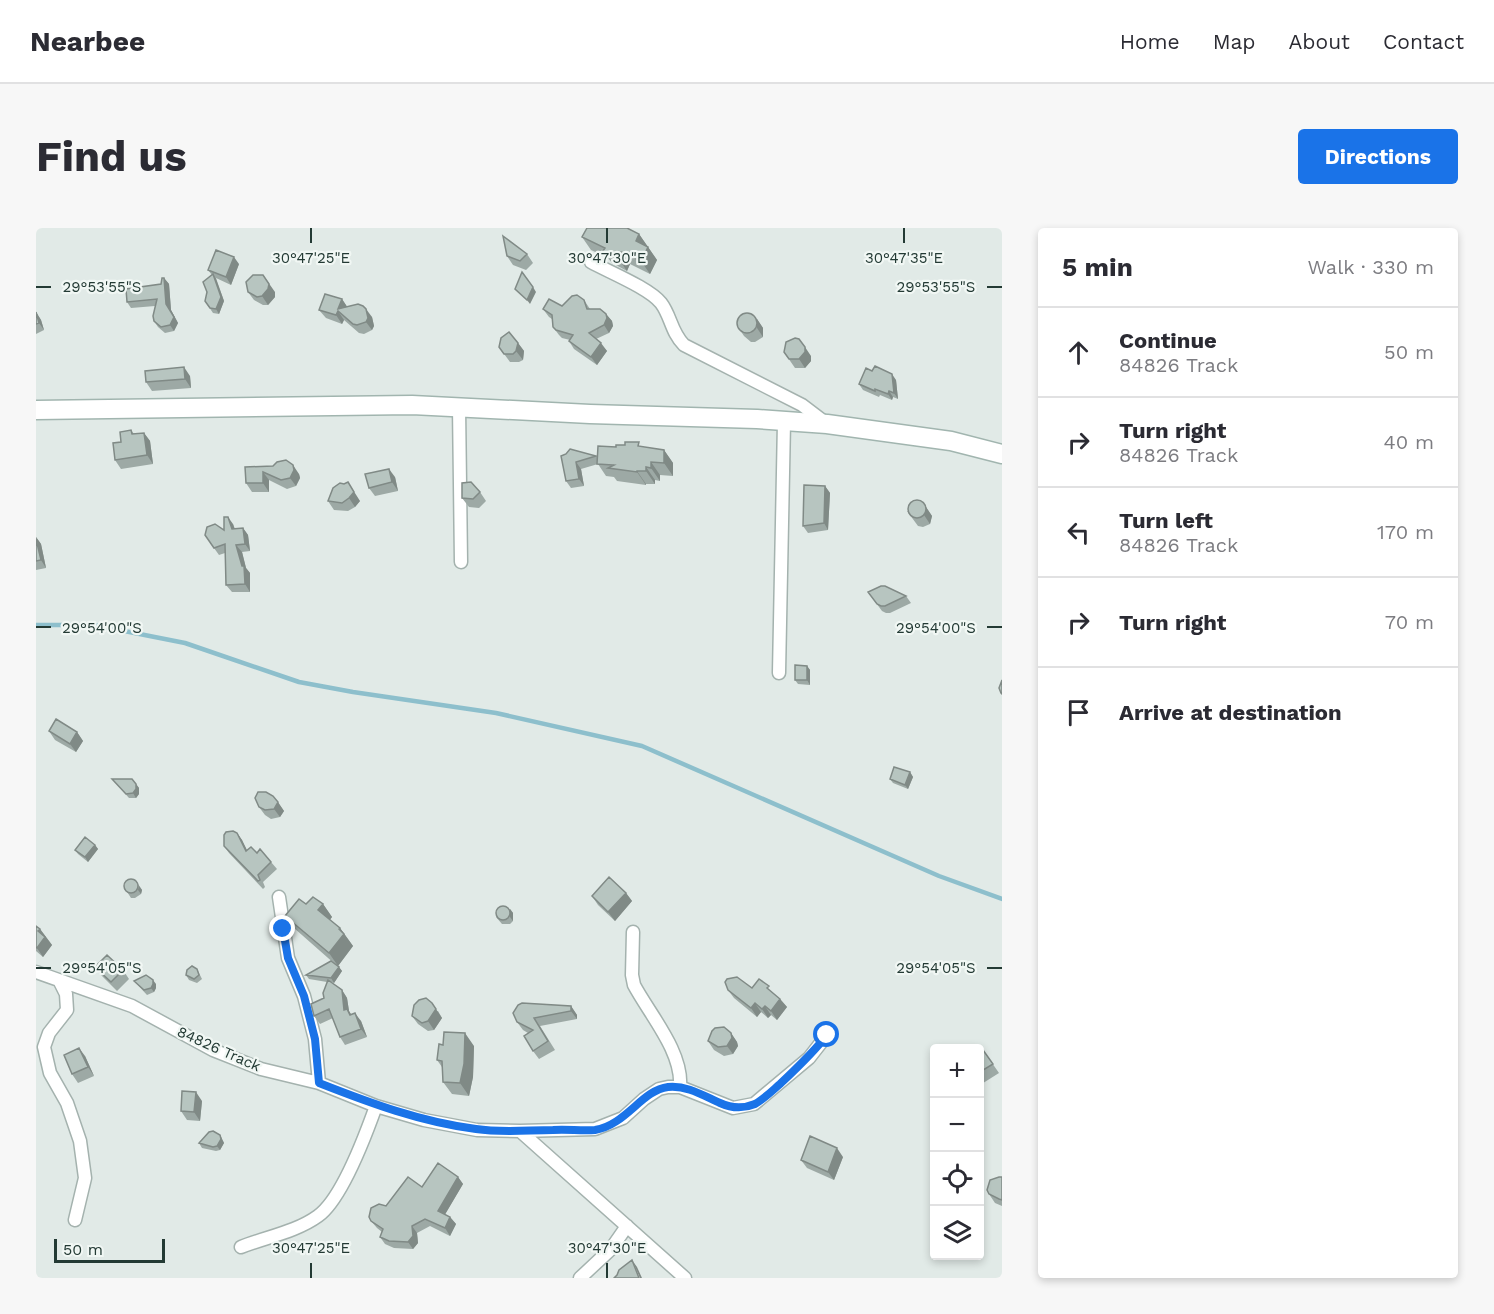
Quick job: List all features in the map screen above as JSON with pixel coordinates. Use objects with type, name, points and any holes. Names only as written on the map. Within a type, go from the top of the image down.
[{"type":"street","points":[[591,262],[652,294],[662,304],[676,337],[684,345],[802,405],[828,424]]},
{"type":"street","points":[[36,410],[400,405],[459,407],[828,424],[951,441],[1002,454]]},
{"type":"street","points":[[459,407],[461,562]]},
{"type":"street","points":[[779,673],[784,422]]},
{"type":"street","points":[[279,897],[288,958],[304,996],[315,1039],[319,1083]]},
{"type":"street","points":[[633,932],[632,975],[634,985],[675,1057],[680,1072],[680,1087],[732,1108],[754,1104],[809,1058],[827,1035]]},
{"type":"street","name":"84826 Track","points":[[36,972],[132,1006],[213,1050],[261,1070],[319,1083],[376,1106],[424,1120],[477,1130],[595,1130],[623,1118],[659,1089],[680,1087]]},
{"type":"street","points":[[59,980],[66,994],[67,1010],[48,1034],[44,1047],[50,1073],[67,1103],[80,1142],[85,1178],[75,1220]]},
{"type":"street","points":[[241,1246],[296,1228],[319,1216],[330,1204],[344,1181],[376,1106]]},
{"type":"street","points":[[520,1131],[685,1278]]},
{"type":"street","points":[[580,1278],[611,1250],[627,1226]]},
{"type":"building","points":[[587,228],[627,228],[639,234],[636,241],[648,247],[641,261],[621,252],[618,258],[603,251],[605,248],[582,237]]},
{"type":"building","points":[[503,236],[527,254],[520,261],[507,256]]},
{"type":"building","points":[[216,250],[234,257],[226,277],[208,270]]},
{"type":"building","points":[[522,272],[533,287],[527,300],[515,289]]},
{"type":"building","points":[[213,274],[221,297],[216,309],[210,308],[205,301],[207,292],[203,282]]},
{"type":"building","points":[[253,275],[263,275],[269,284],[262,296],[257,297],[248,292],[246,282]]},
{"type":"building","points":[[164,278],[166,304],[174,317],[170,325],[161,327],[154,321],[153,316],[157,299],[127,302],[126,289],[161,284]]},
{"type":"building","points":[[325,294],[342,299],[338,309],[358,304],[363,306],[368,318],[366,322],[353,324],[338,311],[336,315],[319,310]]},
{"type":"building","points":[[577,295],[584,300],[587,309],[600,309],[607,318],[604,325],[589,333],[601,343],[591,357],[569,341],[573,335],[553,327],[552,315],[543,309],[549,299],[562,306],[572,296]]},
{"type":"building","points":[[747,313],[754,316],[757,323],[754,330],[747,333],[740,330],[737,323],[740,316]]},
{"type":"building","points":[[509,332],[518,343],[513,354],[504,354],[499,347],[501,338]]},
{"type":"building","points":[[795,338],[799,339],[805,347],[805,352],[799,359],[789,359],[784,352],[786,342]]},
{"type":"building","points":[[875,366],[892,374],[894,393],[889,391],[888,394],[875,389],[875,391],[859,384],[866,368],[872,371]]},
{"type":"building","points":[[184,367],[185,379],[146,382],[145,371]]},
{"type":"building","points":[[131,430],[132,434],[144,433],[147,455],[115,460],[113,443],[121,442],[120,432]]},
{"type":"building","points":[[625,442],[639,442],[638,446],[664,450],[664,463],[651,462],[651,468],[646,467],[646,471],[637,472],[608,468],[614,465],[597,464],[598,446],[616,447],[616,445],[625,445]]},
{"type":"building","points":[[570,449],[596,456],[576,462],[579,479],[566,481],[561,456]]},
{"type":"building","points":[[286,460],[293,465],[294,470],[290,478],[281,480],[263,472],[263,483],[246,483],[245,467],[273,466],[277,462]]},
{"type":"building","points":[[389,469],[392,482],[369,488],[365,474]]},
{"type":"building","points":[[348,482],[354,492],[349,498],[342,503],[328,501],[333,488],[340,483]]},
{"type":"building","points":[[471,482],[480,492],[473,499],[462,498],[462,483]]},
{"type":"building","points":[[804,485],[825,486],[824,523],[803,526]]},
{"type":"building","points":[[917,500],[923,503],[926,509],[923,515],[917,518],[911,515],[908,509],[911,503]]},
{"type":"building","points":[[224,517],[228,517],[232,529],[243,528],[245,544],[236,545],[242,566],[244,566],[245,584],[226,585],[225,544],[214,548],[205,535],[207,527],[215,524],[224,530]]},
{"type":"building","points":[[36,539],[41,560],[36,561]]},
{"type":"building","points":[[881,586],[906,596],[881,606],[868,592]]},
{"type":"building","points":[[795,665],[807,666],[807,680],[795,680]]},
{"type":"building","points":[[56,719],[77,732],[70,744],[49,731]]},
{"type":"building","points":[[894,767],[910,772],[905,785],[890,779]]},
{"type":"building","points":[[112,779],[132,779],[136,784],[136,789],[133,793],[126,794]]},
{"type":"building","points":[[258,792],[266,792],[273,796],[278,802],[274,809],[265,810],[259,807],[255,798]]},
{"type":"building","points":[[226,832],[237,833],[246,851],[251,847],[257,853],[260,849],[271,862],[258,875],[260,880],[258,881],[224,846],[224,835]]},
{"type":"building","points":[[85,837],[95,845],[85,857],[75,850]]},
{"type":"building","points":[[609,877],[626,893],[608,912],[592,896]]},
{"type":"building","points":[[128,879],[134,879],[138,886],[134,893],[128,893],[124,889],[124,883]]},
{"type":"building","points":[[313,897],[323,904],[318,910],[344,934],[329,953],[285,916],[299,899],[306,904]]},
{"type":"building","points":[[500,906],[506,906],[510,913],[506,920],[500,920],[496,916],[496,910]]},
{"type":"building","points":[[36,926],[45,937],[37,948],[36,947]]},
{"type":"building","points":[[107,955],[123,970],[111,982],[95,967]]},
{"type":"building","points":[[331,961],[339,967],[331,978],[306,975]]},
{"type":"building","points":[[192,966],[197,969],[199,975],[194,979],[186,975],[187,970]]},
{"type":"building","points":[[146,975],[153,980],[153,984],[151,988],[144,990],[134,981]]},
{"type":"building","points":[[737,977],[752,988],[759,979],[769,986],[767,988],[780,999],[771,1011],[765,1006],[762,1009],[755,1003],[751,1008],[728,990],[725,982],[727,979]]},
{"type":"building","points":[[328,980],[342,990],[344,1010],[347,1009],[350,1015],[355,1013],[361,1029],[340,1037],[329,1009],[314,1016],[311,1004],[324,998],[323,993]]},
{"type":"building","points":[[426,998],[436,1009],[428,1021],[422,1023],[412,1016],[414,1005]]},
{"type":"building","points":[[522,1003],[571,1006],[571,1011],[534,1018],[548,1041],[533,1051],[524,1036],[533,1030],[517,1022],[513,1013]]},
{"type":"building","points":[[724,1027],[731,1033],[732,1038],[727,1046],[718,1047],[708,1041],[715,1028]]},
{"type":"building","points":[[444,1032],[465,1033],[464,1064],[460,1083],[443,1082],[442,1061],[437,1060],[439,1044],[443,1045]]},
{"type":"building","points":[[79,1048],[88,1067],[72,1074],[64,1055]]},
{"type":"building","points":[[984,1051],[993,1064],[984,1070]]},
{"type":"building","points":[[182,1091],[196,1092],[194,1112],[181,1111]]},
{"type":"building","points":[[213,1131],[220,1135],[221,1139],[217,1146],[199,1143],[209,1132]]},
{"type":"building","points":[[810,1136],[837,1148],[828,1172],[801,1160]]},
{"type":"building","points":[[438,1163],[458,1177],[438,1211],[450,1217],[445,1228],[425,1219],[412,1226],[413,1236],[408,1242],[389,1241],[380,1237],[383,1229],[371,1221],[369,1217],[371,1208],[379,1204],[386,1206],[408,1177],[422,1187]]},
{"type":"building","points":[[1002,1177],[1002,1200],[989,1194],[987,1190],[990,1180]]},
{"type":"building","points":[[632,1260],[639,1278],[614,1278],[619,1270]]},
{"type":"waterway","points":[[36,625],[94,625],[185,643],[299,682],[496,713],[642,746],[939,876],[1002,899]]},
{"type":"route","points":[[283,929],[288,958],[304,996],[315,1039],[319,1083],[376,1106],[424,1120],[477,1130],[595,1130],[623,1118],[644,1099],[659,1089],[669,1087],[680,1087],[705,1095],[732,1108],[744,1107],[764,1098],[809,1058],[827,1035]]}]
